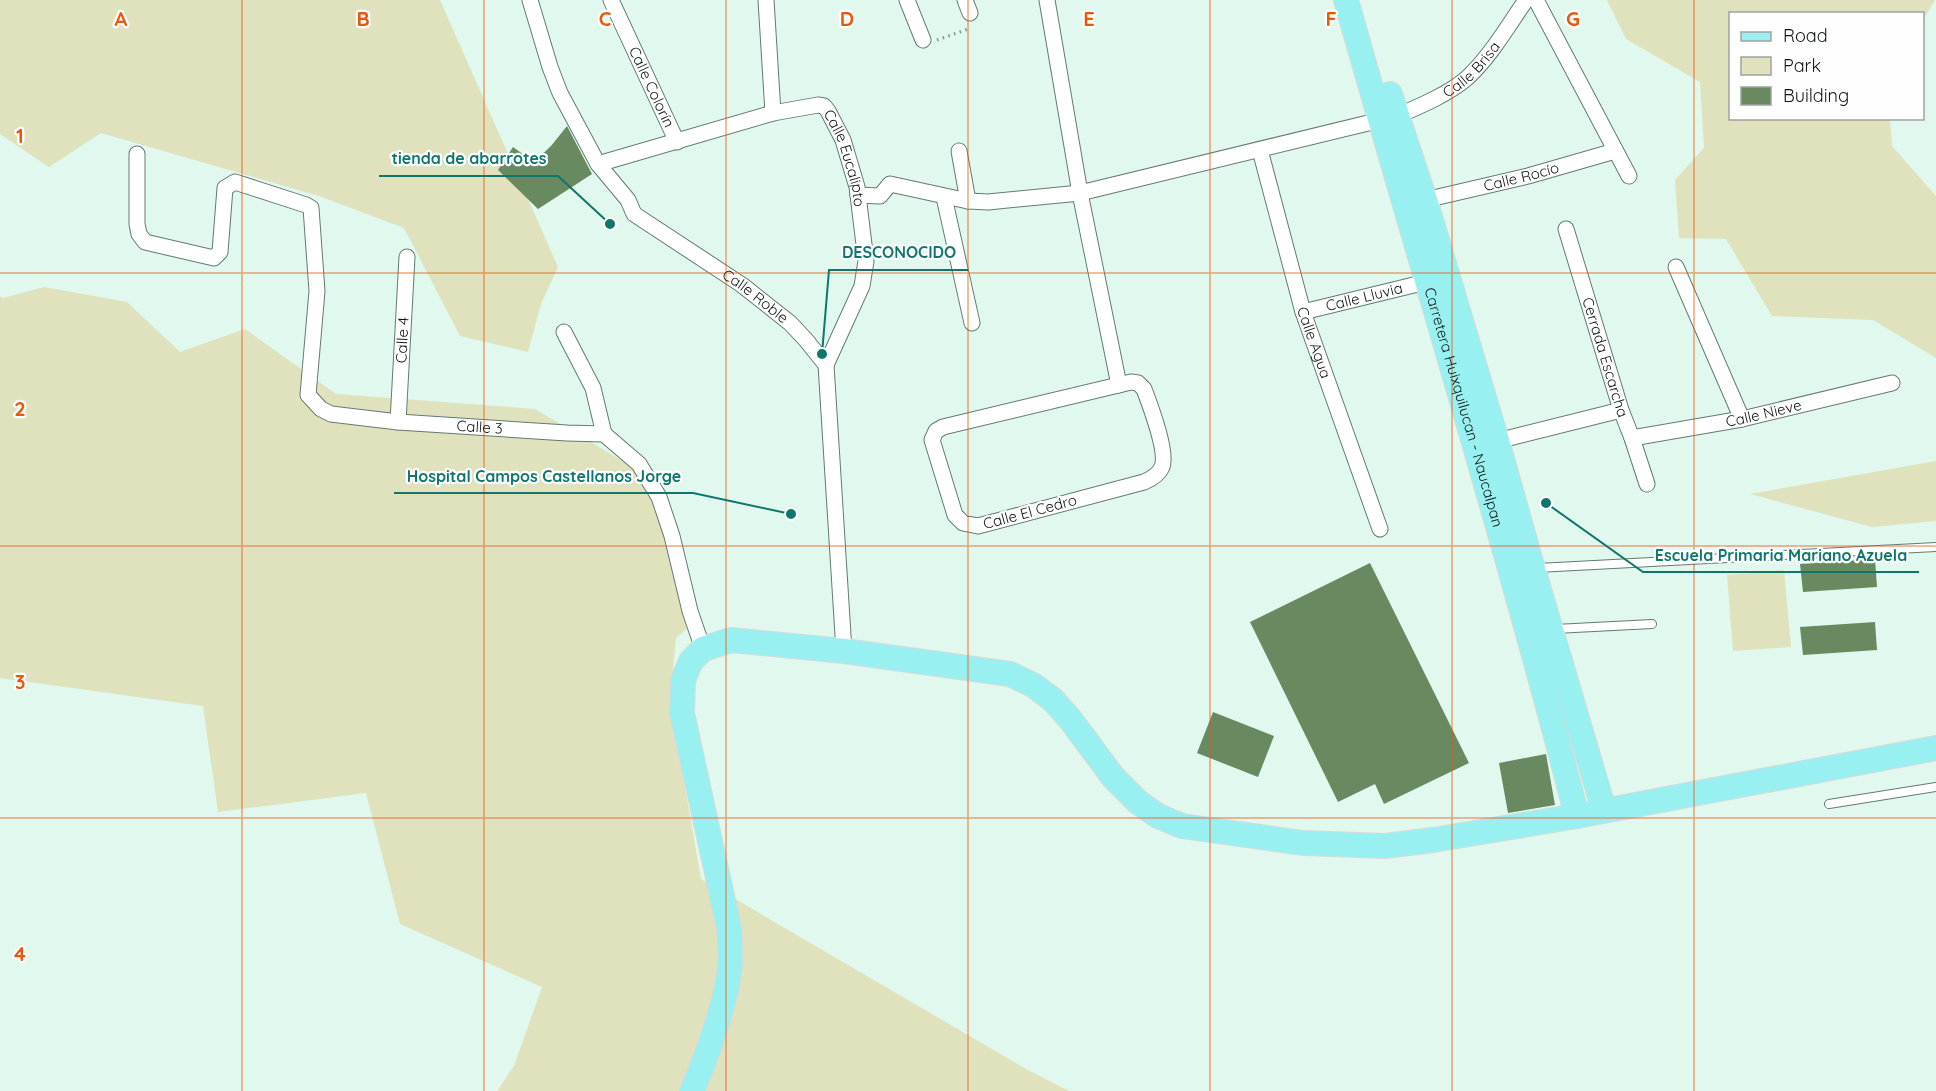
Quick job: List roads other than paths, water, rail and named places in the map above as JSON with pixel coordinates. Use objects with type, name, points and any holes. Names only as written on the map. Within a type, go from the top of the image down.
[{"type":"main road","name":"Carretera Huixquilucan - Naucalpan","points":[[1346,0],[1389,118],[1425,200],[1487,446],[1545,696],[1577,816]]},
{"type":"main road","name":"Carretera Huixquilucan - Naucalpan","points":[[1363,0],[1426,282],[1533,569],[1604,810]]},
{"type":"main road","points":[[692,1091],[725,994],[730,965],[729,928],[682,713],[683,680],[691,661],[703,649],[731,640],[844,651],[1010,674],[1033,685],[1053,700],[1113,777],[1138,802],[1158,816],[1182,826],[1303,843],[1385,846],[1433,840],[1577,816],[1936,748]]},
{"type":"street","name":"Calle Roble","points":[[530,0],[560,93],[598,164],[628,200],[634,214],[742,285],[790,323],[826,365]]},
{"type":"street","name":"Calle Colorín","points":[[611,0],[677,142]]},
{"type":"street","points":[[766,0],[773,114]]},
{"type":"street","points":[[907,0],[923,40]]},
{"type":"street","points":[[1047,0],[1080,193],[1119,385]]},
{"type":"street","name":"Calle Brisa","points":[[890,184],[944,197],[988,202],[1080,193],[1389,118],[1421,106],[1465,80],[1483,61],[1526,0]]},
{"type":"street","points":[[1536,0],[1629,176]]},
{"type":"street","name":"Calle Eucalipto","points":[[598,164],[773,114],[818,105],[824,106],[843,140],[858,195],[866,261],[862,286],[826,365]]},
{"type":"street","name":"Calle Agua","points":[[1260,150],[1303,312],[1380,529]]},
{"type":"street","points":[[959,151],[968,201]]},
{"type":"street","name":"Calle Rocío","points":[[1425,200],[1528,177],[1615,151]]},
{"type":"street","name":"Calle 3","points":[[137,154],[137,224],[139,234],[145,243],[214,258],[220,252],[225,188],[235,182],[311,208],[317,291],[308,395],[321,409],[331,414],[398,422],[604,434]]},
{"type":"street","name":"Calle Eucalipto","points":[[858,195],[880,196],[890,184]]},
{"type":"street","points":[[944,197],[972,322]]},
{"type":"street","name":"Cerrada Escarcha","points":[[1566,229],[1621,410],[1647,484]]},
{"type":"street","name":"Calle 4","points":[[398,422],[407,257]]},
{"type":"street","points":[[1676,267],[1742,419]]},
{"type":"street","name":"Calle Lluvia","points":[[1303,312],[1426,282]]},
{"type":"street","points":[[564,332],[593,388],[604,434],[639,464],[659,497],[672,536],[690,611],[703,649]]},
{"type":"street","points":[[826,365],[844,651]]},
{"type":"street","name":"Calle El Cedro","points":[[1138,383],[1144,389],[1161,443],[1163,458],[1162,469],[1154,477],[1144,482],[978,526],[963,523],[955,515],[932,440],[936,431],[943,427],[1119,385],[1138,383]]},
{"type":"street","name":"Calle Nieve","points":[[1632,438],[1742,419],[1892,383]]},
{"type":"street","points":[[1487,446],[1621,410]]},
{"type":"lane","points":[[1533,569],[1936,547]]},
{"type":"lane","points":[[1550,629],[1652,624]]},
{"type":"lane","points":[[1828,804],[1936,787]]},
{"type":"place","name":"tienda de abarrotes","points":[[610,224]]},
{"type":"place","name":"DESCONOCIDO","points":[[822,354]]},
{"type":"place","name":"Escuela Primaria Mariano Azuela","points":[[1546,503]]},
{"type":"place","name":"Hospital Campos Castellanos Jorge","points":[[791,514]]}]
